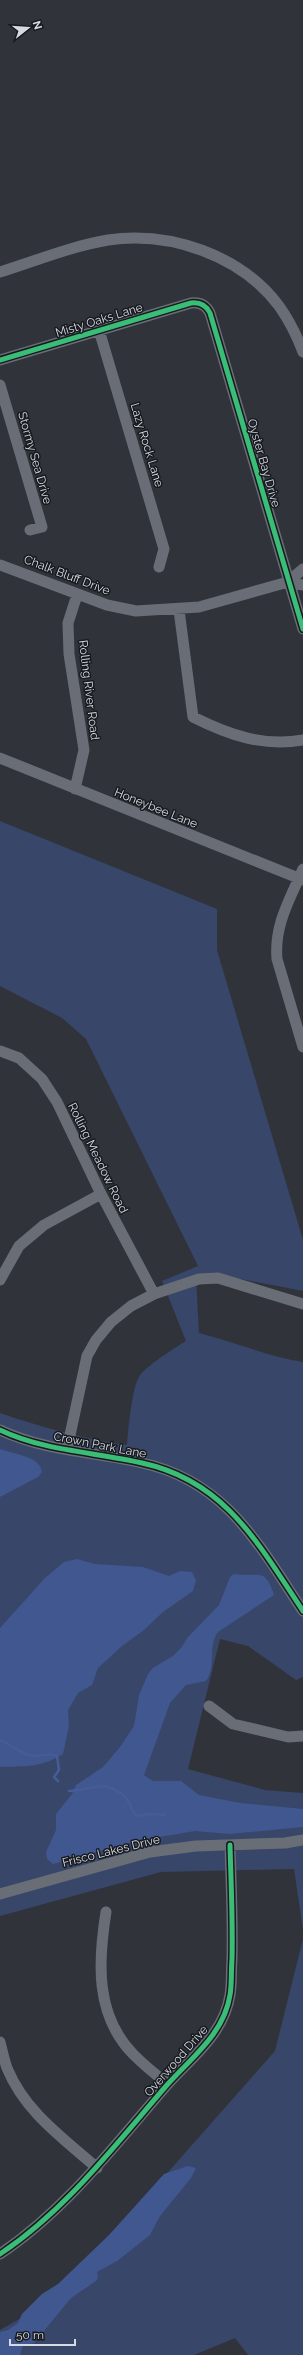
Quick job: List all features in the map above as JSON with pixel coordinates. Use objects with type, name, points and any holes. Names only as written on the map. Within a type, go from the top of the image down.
[{"type":"street","points":[[0,272],[107,240],[129,238],[168,241],[214,255],[252,279],[279,306],[303,352]]},
{"type":"street","name":"Misty Oaks Lane","points":[[0,360],[191,303],[204,304]]},
{"type":"street","name":"Oyster Bay Drive","points":[[204,304],[210,313],[303,629]]},
{"type":"street","name":"Lazy Rock Lane","points":[[99,330],[164,549],[159,567]]},
{"type":"street","name":"Stormy Sea Drive","points":[[0,385],[42,527],[30,530]]},
{"type":"street","name":"Chalk Bluff Drive","points":[[0,565],[36,577],[77,595],[107,605],[136,611],[179,610],[199,607],[288,582],[303,569]]},
{"type":"street","name":"Chalk Bluff Drive","points":[[288,582],[303,585]]},
{"type":"street","name":"Rolling River Road","points":[[75,789],[84,750],[69,654],[68,623],[77,595]]},
{"type":"street","points":[[179,610],[193,717],[237,736],[257,741],[271,743],[303,740]]},
{"type":"street","name":"Honeybee Lane","points":[[0,758],[75,789],[302,876]]},
{"type":"street","points":[[302,876],[280,920],[276,945],[277,959],[303,1047]]},
{"type":"street","name":"Rolling Meadow Road","points":[[0,1051],[19,1058],[42,1079],[57,1102],[101,1194],[154,1294]]},
{"type":"street","points":[[0,1280],[19,1246],[44,1225],[101,1194]]},
{"type":"street","points":[[67,1449],[86,1356],[96,1340],[111,1322],[130,1306],[154,1294],[199,1279],[218,1278],[303,1304]]},
{"type":"street","name":"Crown Park Lane","points":[[0,1430],[33,1442],[143,1463],[175,1474],[201,1487],[227,1507],[247,1528],[303,1611]]},
{"type":"street","points":[[209,1706],[233,1724],[288,1737],[303,1736]]},
{"type":"street","name":"Frisco Lakes Drive","points":[[0,1894],[150,1852],[196,1846],[286,1843],[303,1840]]},
{"type":"street","name":"Overwood Drive","points":[[0,2254],[69,2196],[97,2168],[168,2084],[206,2045],[220,2024],[230,1996],[232,1934],[230,1844]]},
{"type":"street","points":[[106,1912],[101,1941],[101,1994],[109,2017],[120,2038],[133,2054],[168,2084]]},
{"type":"street","points":[[0,2042],[7,2069],[29,2105],[52,2131],[97,2168]]},
{"type":"shaded area","points":[[0,821],[217,909],[217,950],[303,1240],[303,1291],[241,1279],[196,1276],[199,1333],[276,1356],[303,1362],[303,1677],[296,1680],[248,1646],[220,1639],[188,1769],[265,1790],[303,1793],[303,1930],[294,1869],[161,1872],[0,1916],[0,1413],[63,1432],[127,1445],[132,1399],[139,1377],[153,1363],[186,1341],[162,1281],[198,1266],[86,1039],[62,1018],[0,986]]},
{"type":"shaded area","points":[[0,1449],[31,1459],[36,1462],[42,1472],[38,1477],[0,1497]]},
{"type":"shaded area","points":[[77,1559],[95,1564],[143,1567],[169,1576],[180,1571],[192,1572],[196,1580],[193,1591],[163,1612],[144,1630],[122,1646],[98,1668],[92,1685],[78,1693],[68,1710],[69,1726],[63,1754],[55,1759],[40,1764],[0,1767],[0,1628],[45,1578],[64,1562]]},
{"type":"shaded area","points":[[234,1574],[260,1575],[264,1577],[271,1586],[274,1595],[218,1632],[213,1644],[211,1669],[206,1681],[186,1685],[170,1703],[144,1775],[153,1781],[181,1781],[199,1795],[240,1803],[303,1809],[303,1827],[229,1834],[195,1831],[136,1841],[53,1864],[47,1859],[46,1852],[56,1830],[56,1814],[72,1794],[76,1785],[103,1767],[120,1747],[134,1726],[139,1695],[148,1674],[153,1668],[173,1656],[181,1648],[188,1637],[219,1605],[230,1577]]},
{"type":"shaded area","points":[[303,1939],[303,2355],[248,2355],[235,2338],[194,2355],[0,2355],[0,2330],[35,2310],[116,2231],[275,2051]]},
{"type":"shaded area","points":[[188,2166],[196,2168],[191,2178],[160,2216],[150,2235],[117,2261],[97,2272],[98,2278],[96,2281],[71,2298],[34,2343],[23,2345],[20,2355],[0,2355],[0,2332],[8,2330],[18,2323],[22,2314],[42,2294],[58,2284],[109,2235],[164,2174]]},
{"type":"waterway","points":[[0,1740],[21,1752],[30,1755],[35,1756],[51,1754],[57,1756],[59,1770],[54,1777],[58,1781]]},
{"type":"waterway","points":[[69,1791],[98,1787],[112,1788],[126,1798],[133,1812],[137,1816],[149,1814],[165,1815]]},
{"type":"cycle path","points":[[0,360],[191,303],[197,303],[205,306],[210,313],[303,629]]},
{"type":"cycle path","points":[[0,1430],[17,1437],[52,1447],[142,1463],[171,1472],[196,1484],[218,1500],[238,1519],[255,1540],[303,1611]]},
{"type":"cycle path","points":[[0,2254],[24,2237],[47,2217],[89,2176],[167,2085],[196,2055],[221,2022],[227,2009],[231,1982],[232,1930],[230,1845]]}]
